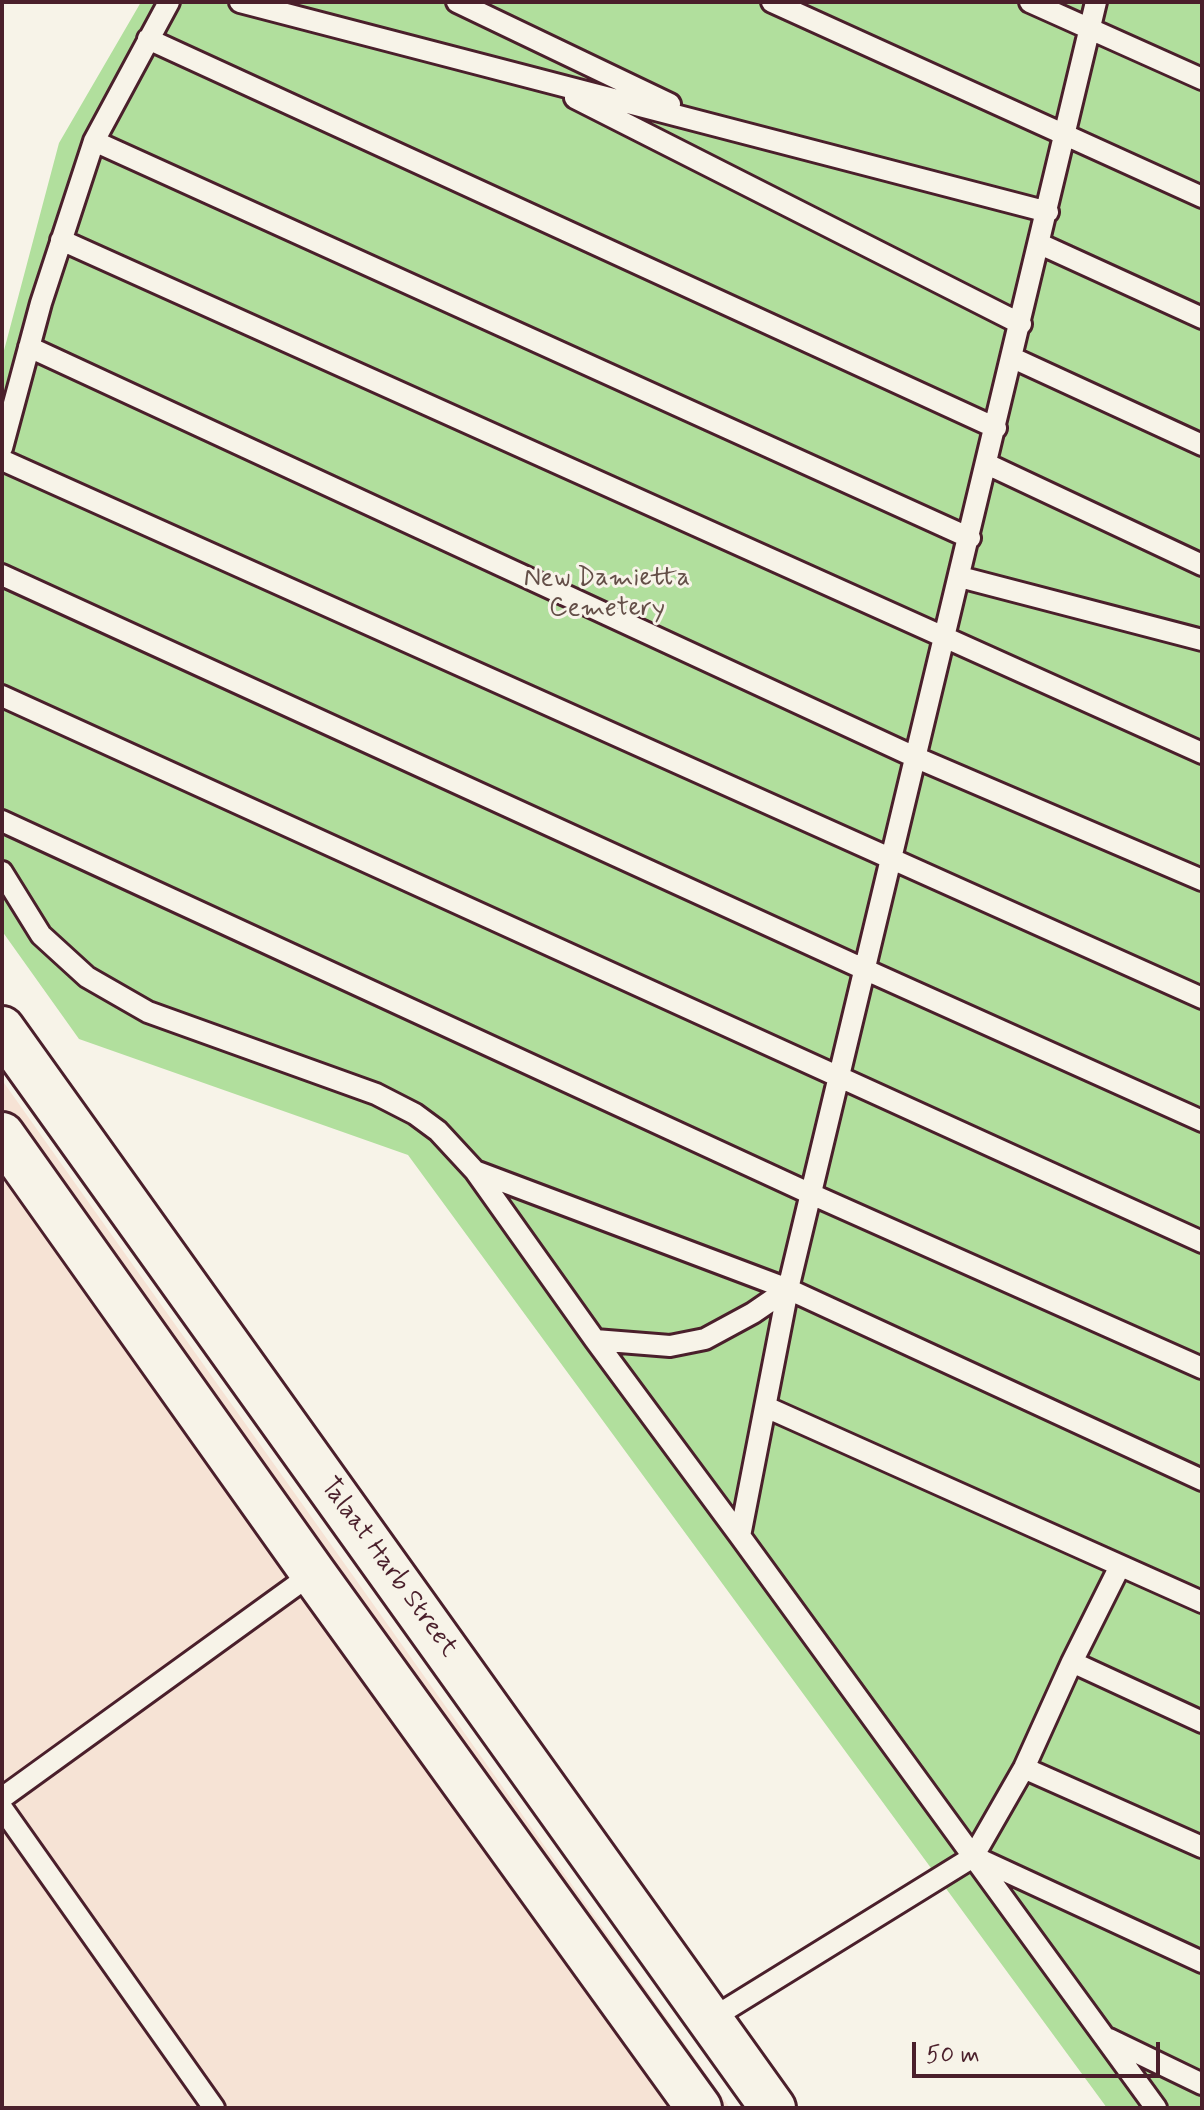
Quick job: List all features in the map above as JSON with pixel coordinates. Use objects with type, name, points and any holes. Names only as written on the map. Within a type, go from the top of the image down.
[{"type":"main road","name":"Talaat Harb Street","points":[[2,1029],[773,2108]]},
{"type":"main road","points":[[2,1135],[699,2108]]},
{"type":"lane","points":[[2,448],[61,240],[94,141],[169,2]]},
{"type":"lane","points":[[240,2],[1048,212]]},
{"type":"lane","points":[[457,2],[712,125]]},
{"type":"lane","points":[[772,2],[1202,197]]},
{"type":"lane","points":[[1030,2],[1202,79]]},
{"type":"lane","points":[[740,1536],[788,1289],[1096,2]]},
{"type":"lane","points":[[148,39],[996,428]]},
{"type":"lane","points":[[539,80],[1021,324]]},
{"type":"lane","points":[[94,141],[970,538]]},
{"type":"lane","points":[[61,240],[1202,753]]},
{"type":"lane","points":[[1040,244],[1202,318]]},
{"type":"lane","points":[[29,347],[917,758],[1202,880]]},
{"type":"lane","points":[[1013,358],[1202,445]]},
{"type":"lane","points":[[2,460],[1202,998]]},
{"type":"lane","points":[[987,464],[1202,565]]},
{"type":"lane","points":[[2,575],[1202,1121]]},
{"type":"lane","points":[[960,577],[1202,640]]},
{"type":"lane","points":[[2,696],[1202,1242]]},
{"type":"lane","points":[[2,821],[811,1194],[1202,1368]]},
{"type":"lane","points":[[2,872],[41,935],[87,977],[148,1012],[376,1094],[415,1114],[438,1131],[475,1171],[1156,2108]]},
{"type":"lane","points":[[475,1171],[788,1289],[1202,1480]]},
{"type":"lane","points":[[595,1340],[670,1346],[705,1339],[753,1313],[788,1289]]},
{"type":"lane","points":[[766,1407],[1202,1602]]},
{"type":"lane","points":[[711,2019],[973,1857],[1024,1768],[1120,1566]]},
{"type":"lane","points":[[2,1798],[313,1573]]},
{"type":"lane","points":[[1072,1662],[1202,1722]]},
{"type":"lane","points":[[1024,1768],[1202,1847]]},
{"type":"lane","points":[[2,1808],[214,2108]]},
{"type":"lane","points":[[973,1857],[1202,1962]]},
{"type":"lane","points":[[1106,2037],[1202,2084]]},
{"type":"shaded area","points":[[2,1080],[730,2108],[2,2108]]},
{"type":"green space","name":"New Damietta Cemetery","points":[[141,2],[1202,2],[1202,2108],[1107,2108],[408,1155],[79,1039],[2,931],[2,358],[59,143]]}]
